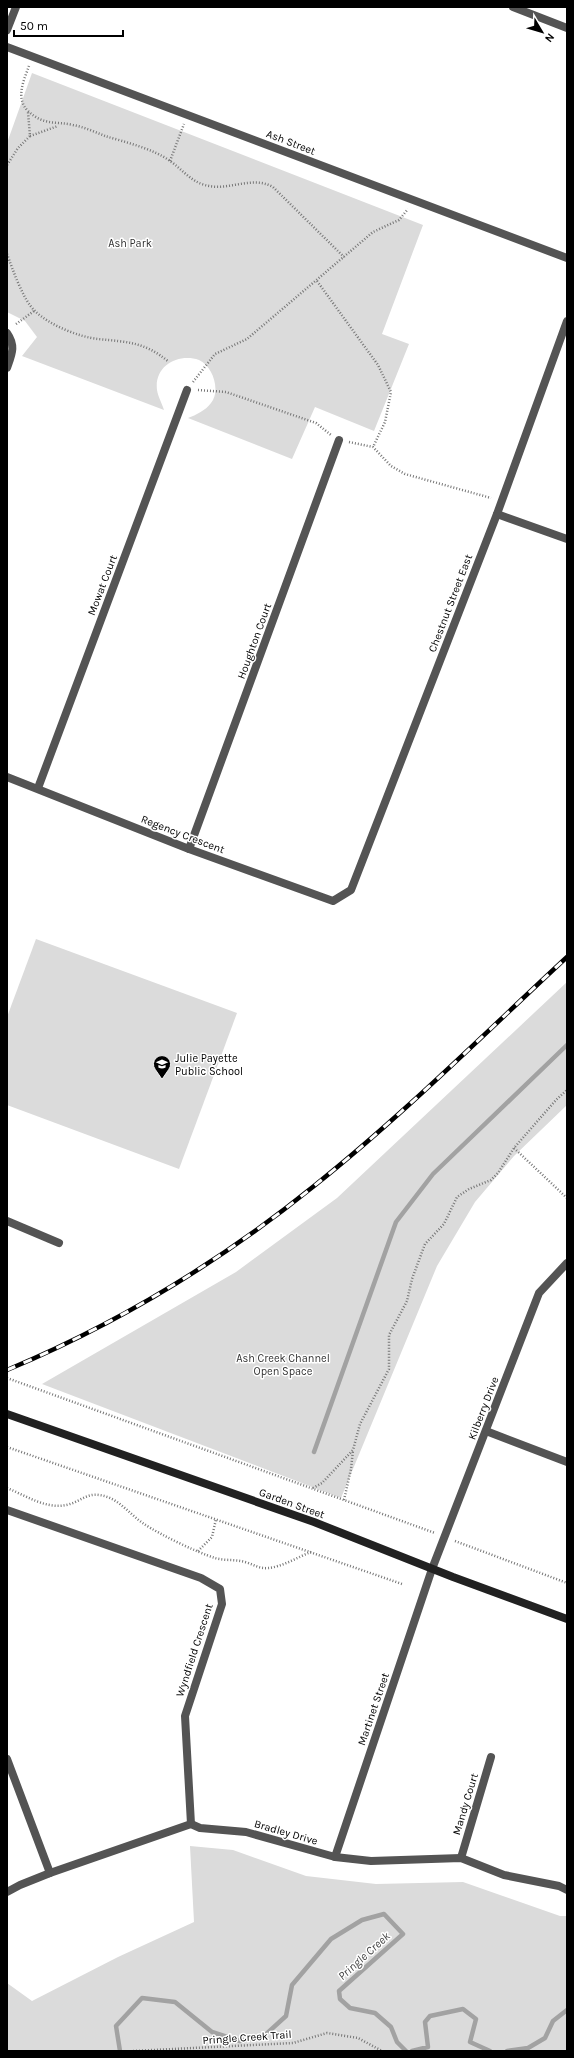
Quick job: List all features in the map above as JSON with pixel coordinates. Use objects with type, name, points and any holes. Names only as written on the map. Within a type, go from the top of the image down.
[{"type":"street","points":[[7,30],[16,7]]},
{"type":"street","points":[[513,7],[567,28]]},
{"type":"street","name":"Ash Street","points":[[7,47],[567,258]]},
{"type":"street","name":"Chestnut Street East","points":[[351,890],[497,514],[567,321]]},
{"type":"street","points":[[7,333],[13,341],[12,353],[7,368]]},
{"type":"street","name":"Mowat Court","points":[[38,788],[187,390]]},
{"type":"street","name":"Houghton Court","points":[[190,849],[339,440]]},
{"type":"street","points":[[497,514],[567,539]]},
{"type":"street","name":"Regency Crescent","points":[[7,777],[190,849],[333,901],[351,890]]},
{"type":"street","points":[[7,1221],[59,1243]]},
{"type":"street","name":"Kilberry Drive","points":[[432,1569],[539,1293],[567,1263]]},
{"type":"street","name":"Garden Street","points":[[7,1414],[314,1522],[432,1569],[567,1619]]},
{"type":"street","points":[[486,1431],[567,1462]]},
{"type":"street","name":"Wyndfield Crescent","points":[[7,1510],[201,1578],[220,1589],[222,1604],[185,1716],[191,1824]]},
{"type":"street","name":"Martinet Street","points":[[335,1857],[432,1569]]},
{"type":"street","name":"Mandy Court","points":[[460,1858],[491,1757]]},
{"type":"street","points":[[7,1759],[50,1873]]},
{"type":"street","points":[[7,1892],[50,1873],[191,1824]]},
{"type":"street","name":"Bradley Drive","points":[[191,1824],[200,1828],[246,1832],[335,1857],[371,1861],[460,1858],[504,1874],[559,1886],[567,1890]]},
{"type":"path","points":[[30,136],[28,111],[22,101],[20,89],[32,57]]},
{"type":"path","points":[[28,111],[50,124],[73,125],[144,149],[170,161],[186,176],[204,186],[223,187],[242,183],[267,184],[273,187],[344,257]]},
{"type":"path","points":[[170,161],[187,114]]},
{"type":"path","points":[[7,165],[18,148],[30,136],[56,126],[73,125]]},
{"type":"path","points":[[187,390],[215,354],[247,339],[373,232],[399,220],[415,201]]},
{"type":"path","points":[[7,254],[17,281],[34,311],[60,328],[96,338],[129,341],[155,350],[169,362]]},
{"type":"path","points":[[317,281],[378,365],[391,392],[385,422],[374,447]]},
{"type":"path","points":[[16,324],[34,311]]},
{"type":"path","points":[[344,1500],[351,1469],[353,1450],[360,1424],[389,1369],[389,1335],[407,1301],[422,1250],[444,1224],[457,1197],[469,1189],[491,1180],[498,1173],[514,1148],[556,1100],[567,1090]]},
{"type":"path","points":[[514,1148],[567,1198]]},
{"type":"path","points":[[7,1378],[313,1488],[322,1483],[353,1450]]},
{"type":"path","points":[[7,1446],[402,1584]]},
{"type":"path","points":[[7,1488],[48,1505],[60,1506],[71,1504],[88,1496],[99,1495],[112,1499],[125,1506],[150,1527],[214,1558],[245,1562],[265,1568],[282,1564],[311,1552]]},
{"type":"path","points":[[198,1551],[212,1537],[216,1519]]},
{"type":"path","name":"Pringle Creek Trail","points":[[133,2051],[293,2043],[327,2033],[358,2038],[382,2051]]},
{"type":"green space","name":"Ash Park","points":[[32,73],[423,225],[382,334],[409,344],[374,431],[315,407],[292,459],[188,418],[201,412],[209,406],[214,398],[215,386],[212,373],[204,363],[199,360],[183,358],[169,363],[163,368],[159,374],[157,390],[164,410],[22,356],[37,337],[25,321],[7,312],[7,143]]},
{"type":"green space","points":[[36,939],[237,1013],[179,1169],[7,1105],[7,1017]]},
{"type":"green space","name":"Ash Creek Channel Open Space","points":[[567,982],[567,1105],[514,1156],[475,1202],[437,1266],[341,1498],[42,1384],[236,1272],[337,1198]]},
{"type":"green space","points":[[190,1846],[233,1850],[306,1876],[376,1884],[463,1882],[560,1916],[567,1916],[567,2051],[7,2051],[7,1983],[32,2001],[118,1957],[194,1922]]},
{"type":"waterway","points":[[314,1452],[396,1222],[433,1174],[567,1045]]},
{"type":"waterway","name":"Pringle Creek","points":[[120,2051],[116,2026],[142,1998],[175,2002],[212,2032],[240,2041],[264,2036],[286,2016],[292,1985],[331,1939],[362,1920],[384,1914],[403,1934],[339,1991],[340,1999],[350,2008],[375,2013],[391,2027],[397,2042],[406,2051]]},
{"type":"waterway","name":"Pringle Creek","points":[[412,2051],[428,2047],[425,2022],[430,2016],[463,2009],[476,2019],[470,2042],[490,2051]]},
{"type":"waterway","name":"Pringle Creek","points":[[507,2051],[528,2048],[545,2038],[553,2021],[567,2010]]},
{"type":"railway","points":[[7,1370],[88,1332],[167,1289],[205,1265],[279,1214],[347,1159],[443,1074],[567,957]]},
{"type":"place","name":"Julie Payette Public School","points":[[162,1079]]}]
